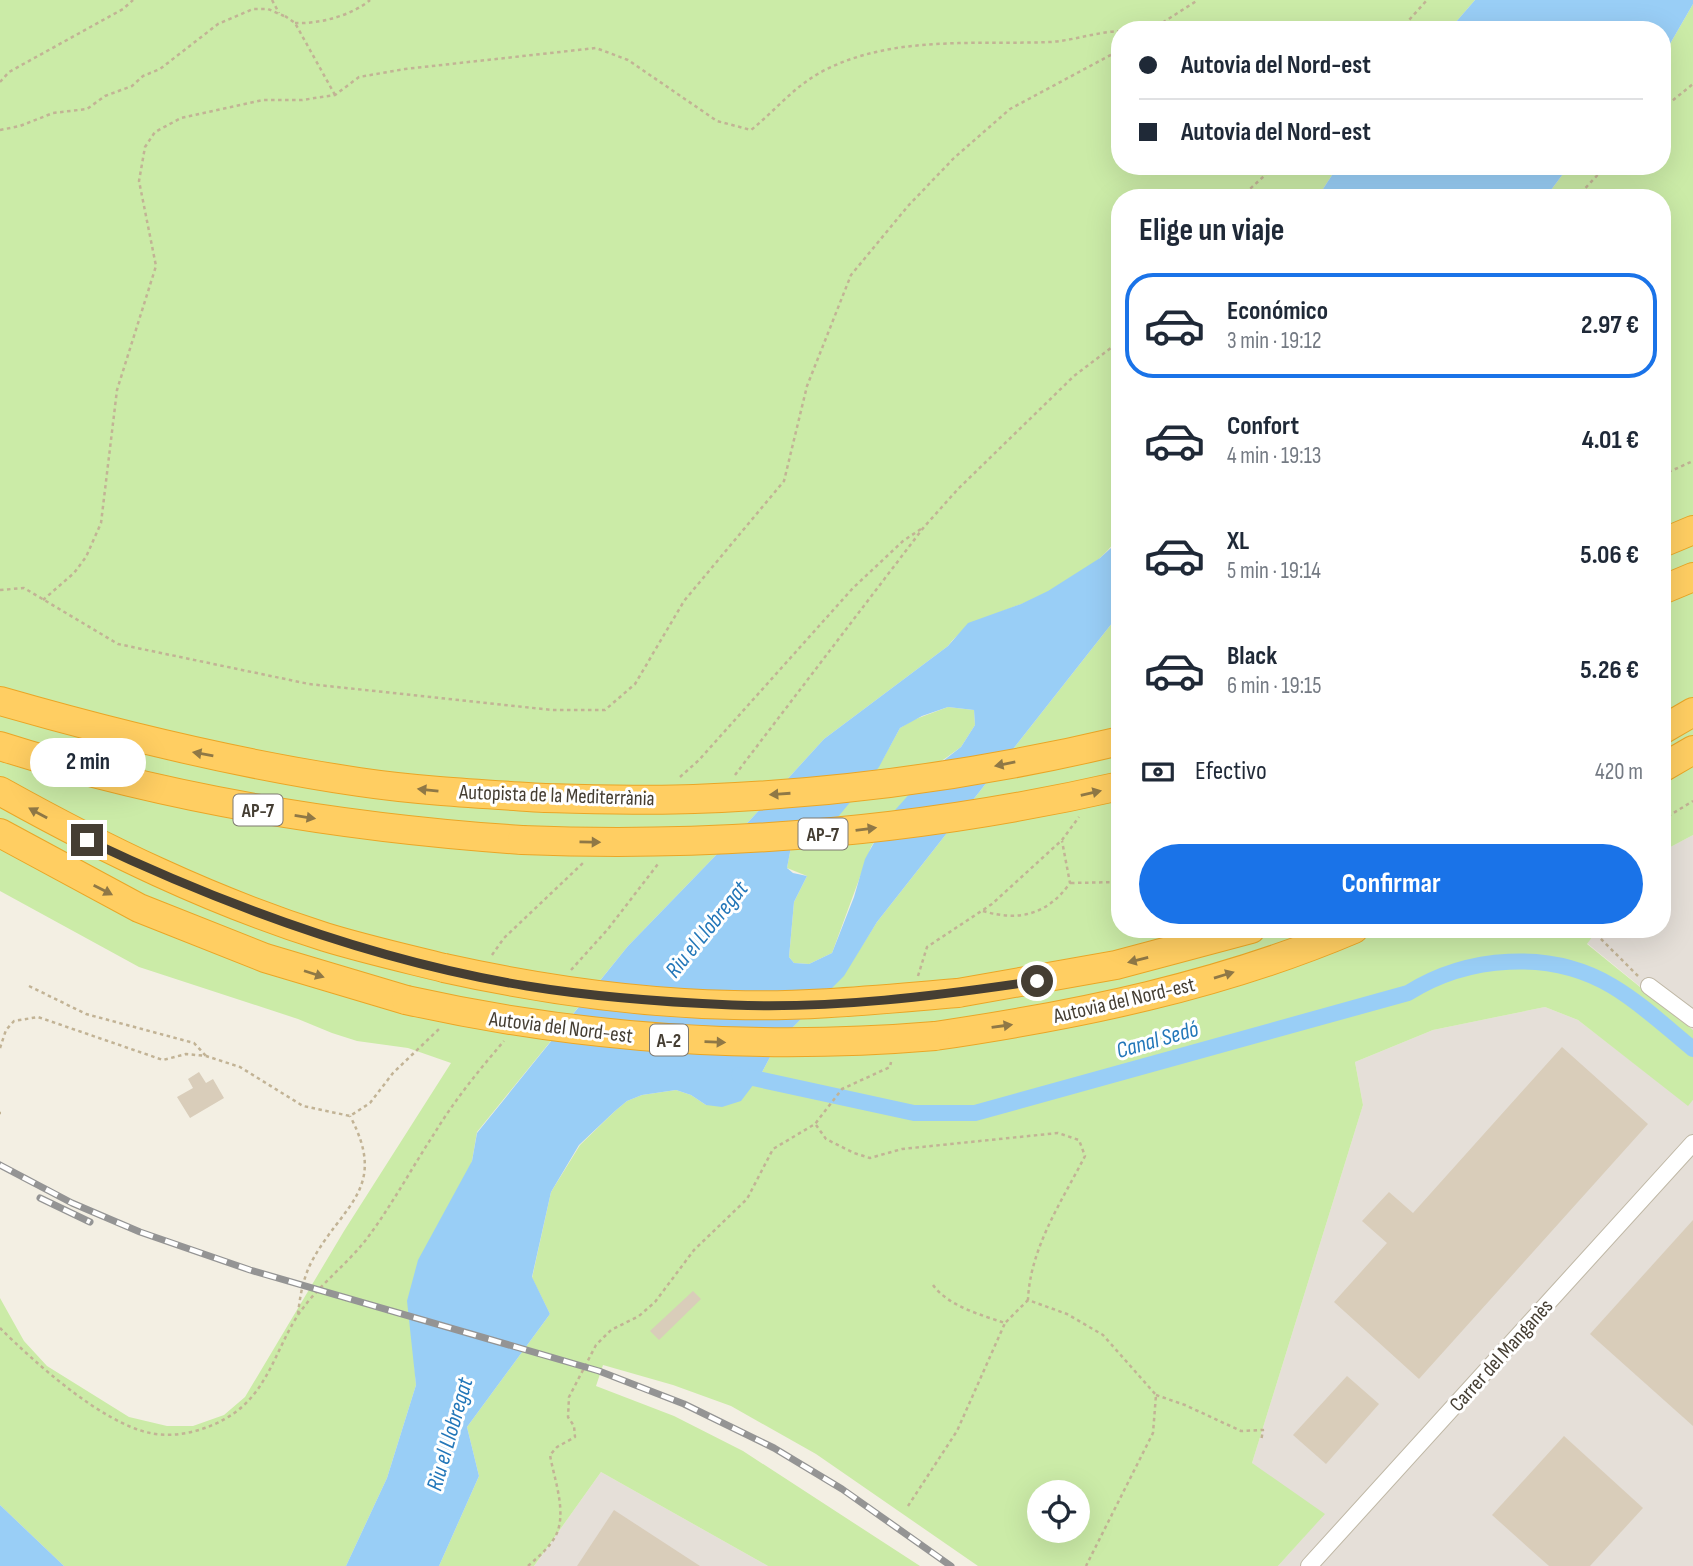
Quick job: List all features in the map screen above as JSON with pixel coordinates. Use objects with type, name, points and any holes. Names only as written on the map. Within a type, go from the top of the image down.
[{"type":"highway","points":[[1671,539],[1693,530]]},
{"type":"highway","points":[[1671,586],[1693,577]]},
{"type":"highway","name":"Autopista de la Mediterrània","points":[[0,701],[186,751],[301,772],[433,790],[545,798],[692,799],[789,794],[997,766],[1111,743]]},
{"type":"highway","points":[[1671,725],[1693,712]]},
{"type":"highway","name":"Autopista de la Mediterrània","points":[[0,746],[107,777],[263,811],[356,825],[522,840],[684,842],[852,831],[1003,810],[1111,788]]},
{"type":"highway","points":[[1671,763],[1693,750]]},
{"type":"highway","name":"Autovia del Nord-est","points":[[0,791],[87,840],[207,893],[325,937],[524,986],[593,995],[734,1005],[820,1004],[958,993],[1116,965],[1217,938]]},
{"type":"highway","name":"Autovia del Nord-est","points":[[0,833],[139,908],[265,958],[405,1000],[484,1018],[672,1041],[853,1043],[935,1036],[1020,1024],[1147,997],[1277,958],[1330,938]]},
{"type":"street","points":[[1649,986],[1693,1019]]},
{"type":"street","name":"Carrer del Manganès","points":[[1309,1566],[1693,1143]]},
{"type":"path","points":[[0,82],[9,72],[123,9],[133,0]]},
{"type":"path","points":[[272,0],[284,16]]},
{"type":"path","points":[[295,23],[312,23],[331,18],[370,0]]},
{"type":"path","points":[[1165,21],[1198,0]]},
{"type":"path","points":[[1407,21],[1427,0]]},
{"type":"path","points":[[0,130],[53,114],[88,109],[105,96],[131,86],[143,76],[160,69],[218,24],[253,9],[268,9],[295,23],[335,95]]},
{"type":"path","points":[[43,600],[74,573],[86,557],[101,523],[117,390],[156,266],[139,181],[145,147],[155,132],[181,118],[263,100],[302,100],[335,95],[359,77],[405,69],[596,48],[628,60],[716,121],[751,131],[772,114],[792,91],[822,71],[856,56],[930,46],[1072,40],[1111,33]]},
{"type":"path","points":[[0,590],[24,588],[118,644],[309,684],[552,710],[606,710],[635,684],[684,601],[784,481],[807,386],[851,275],[954,158],[1010,108],[1111,55]]},
{"type":"path","points":[[1671,102],[1693,84]]},
{"type":"path","points":[[1250,189],[1265,175]]},
{"type":"path","points":[[1584,189],[1597,175]]},
{"type":"path","points":[[737,773],[941,508],[1074,376],[1111,348]]},
{"type":"path","points":[[1671,471],[1693,461]]},
{"type":"path","points":[[1671,814],[1693,801]]},
{"type":"path","points":[[916,983],[927,947],[983,911],[1062,840],[1083,811]]},
{"type":"path","points":[[983,911],[998,915],[1027,915],[1058,900],[1070,883],[1062,840]]},
{"type":"path","points":[[574,967],[608,929],[656,866]]},
{"type":"path","points":[[1070,883],[1111,882]]},
{"type":"path","points":[[1600,938],[1649,986]]},
{"type":"path","points":[[29,986],[86,1014],[194,1043],[206,1056]]},
{"type":"path","points":[[0,1048],[6,1030],[14,1021],[38,1017],[163,1060],[186,1054],[206,1056],[240,1068],[303,1106],[350,1116],[362,1139],[365,1166],[359,1195],[311,1262],[301,1290],[298,1314]]},
{"type":"path","points":[[0,1328],[44,1370],[80,1397],[133,1427],[151,1434],[168,1434],[222,1422],[245,1404],[274,1363],[298,1314],[366,1239],[434,1133],[503,1043]]},
{"type":"path","points":[[528,1566],[548,1547],[559,1528],[559,1506],[550,1455],[557,1447],[575,1437],[574,1426],[568,1418],[569,1397],[596,1345],[611,1330],[639,1316],[655,1302],[694,1250],[747,1199],[773,1149],[815,1124],[842,1089],[890,1067],[893,1055]]},
{"type":"path","points":[[815,1124],[826,1139],[870,1158],[902,1149],[1058,1133],[1079,1140],[1085,1156],[1039,1245],[1029,1280],[1028,1300],[1004,1323],[957,1431],[908,1506]]},
{"type":"path","points":[[933,1285],[939,1293],[978,1314],[1004,1323]]},
{"type":"path","points":[[1028,1300],[1067,1314],[1103,1335],[1156,1395],[1185,1405],[1241,1431],[1263,1430],[1261,1441]]},
{"type":"path","points":[[1086,1566],[1153,1433],[1156,1395]]},
{"type":"shaded area","points":[[1693,835],[1693,1030],[1587,943],[1591,938],[1671,938],[1671,847]]},
{"type":"shaded area","points":[[1545,1007],[1578,1020],[1688,1105],[1693,1100],[1693,1566],[1278,1566],[1304,1537],[1252,1463],[1363,1105],[1355,1062],[1433,1030]]},
{"type":"shaded area","points":[[601,1472],[768,1566],[534,1566]]},
{"type":"green space","points":[[0,0],[1475,0],[1457,21],[1111,21],[1111,175],[1332,175],[1323,189],[1111,189],[1111,546],[1082,572],[1061,585],[965,629],[948,646],[824,739],[628,946],[477,1132],[472,1161],[413,1347],[416,1385],[387,1478],[346,1566],[64,1566],[0,1505],[0,1298],[24,1341],[47,1366],[129,1417],[167,1426],[193,1426],[224,1415],[245,1397],[344,1231],[451,1063],[408,1048],[357,1041],[139,967],[0,891]]},
{"type":"green space","points":[[1693,4],[1693,835],[1671,847],[1671,189],[1552,189],[1562,175],[1671,175],[1671,42]]},
{"type":"green space","points":[[1111,624],[1111,938],[1591,938],[1587,944],[1693,1030],[1693,1100],[1688,1106],[1578,1020],[1545,1007],[1433,1030],[1355,1062],[1363,1105],[1252,1463],[1325,1514],[1278,1566],[978,1566],[816,1454],[731,1406],[673,1385],[603,1365],[596,1386],[674,1416],[743,1451],[920,1566],[768,1566],[601,1472],[534,1566],[439,1566],[479,1476],[467,1427],[550,1314],[532,1278],[551,1192],[580,1145],[627,1101],[642,1095],[676,1090],[691,1095],[706,1105],[750,1088],[760,1076],[778,1042],[843,976],[877,922]]},
{"type":"green space","points":[[948,707],[974,710],[975,725],[961,747],[936,765],[883,828],[871,847],[832,953],[809,964],[794,963],[789,957],[794,902],[807,876],[787,868],[791,847],[860,793],[900,728],[913,720]]},
{"type":"water","points":[[1475,0],[1693,0],[1671,42],[1671,21],[1457,21]]},
{"type":"water","points":[[1332,175],[1562,175],[1552,189],[1323,189]]},
{"type":"water","name":"Riu el Llobregat","points":[[1111,548],[1111,624],[877,922],[844,976],[778,1042],[760,1076],[741,1101],[722,1107],[706,1105],[691,1095],[676,1090],[642,1095],[627,1101],[579,1145],[551,1192],[532,1277],[550,1314],[467,1427],[479,1476],[439,1566],[346,1566],[387,1478],[416,1385],[407,1301],[418,1260],[472,1161],[477,1133],[628,946],[824,739],[948,646],[968,623],[1048,591]],"holes":[[[948,707],[974,710],[975,725],[961,747],[930,771],[887,819],[865,859],[854,897],[832,953],[809,964],[794,963],[789,957],[794,902],[807,876],[793,873],[787,868],[791,847],[838,817],[879,767],[900,728],[922,716]]]},
{"type":"water","points":[[0,1505],[64,1566],[0,1566]]},
{"type":"building","points":[[1562,1047],[1648,1124],[1419,1379],[1334,1302],[1387,1243],[1362,1221],[1389,1192],[1413,1213]]},
{"type":"building","points":[[199,1072],[206,1083],[213,1079],[224,1098],[190,1118],[177,1097],[193,1088],[188,1079]]},
{"type":"building","points":[[1693,1220],[1693,1426],[1590,1334]]},
{"type":"building","points":[[693,1291],[701,1299],[659,1340],[650,1331]]},
{"type":"building","points":[[1347,1376],[1379,1404],[1326,1464],[1293,1435]]},
{"type":"building","points":[[1564,1436],[1643,1508],[1590,1566],[1549,1566],[1492,1515]]},
{"type":"building","points":[[614,1510],[700,1566],[577,1566]]},
{"type":"waterway","name":"Canal Sedó","points":[[739,1075],[914,1113],[975,1113],[1408,993],[1456,971],[1509,962],[1536,962],[1588,974],[1633,1000],[1693,1049]]},
{"type":"railway","points":[[0,1165],[72,1203],[140,1232],[250,1270],[599,1371],[684,1404],[774,1448],[842,1489],[951,1566]]},
{"type":"railway","points":[[40,1198],[90,1222]]},
{"type":"route","points":[[87,840],[147,869],[325,937],[524,986],[593,995],[734,1005],[820,1004],[886,999],[958,993],[1037,981]]}]
